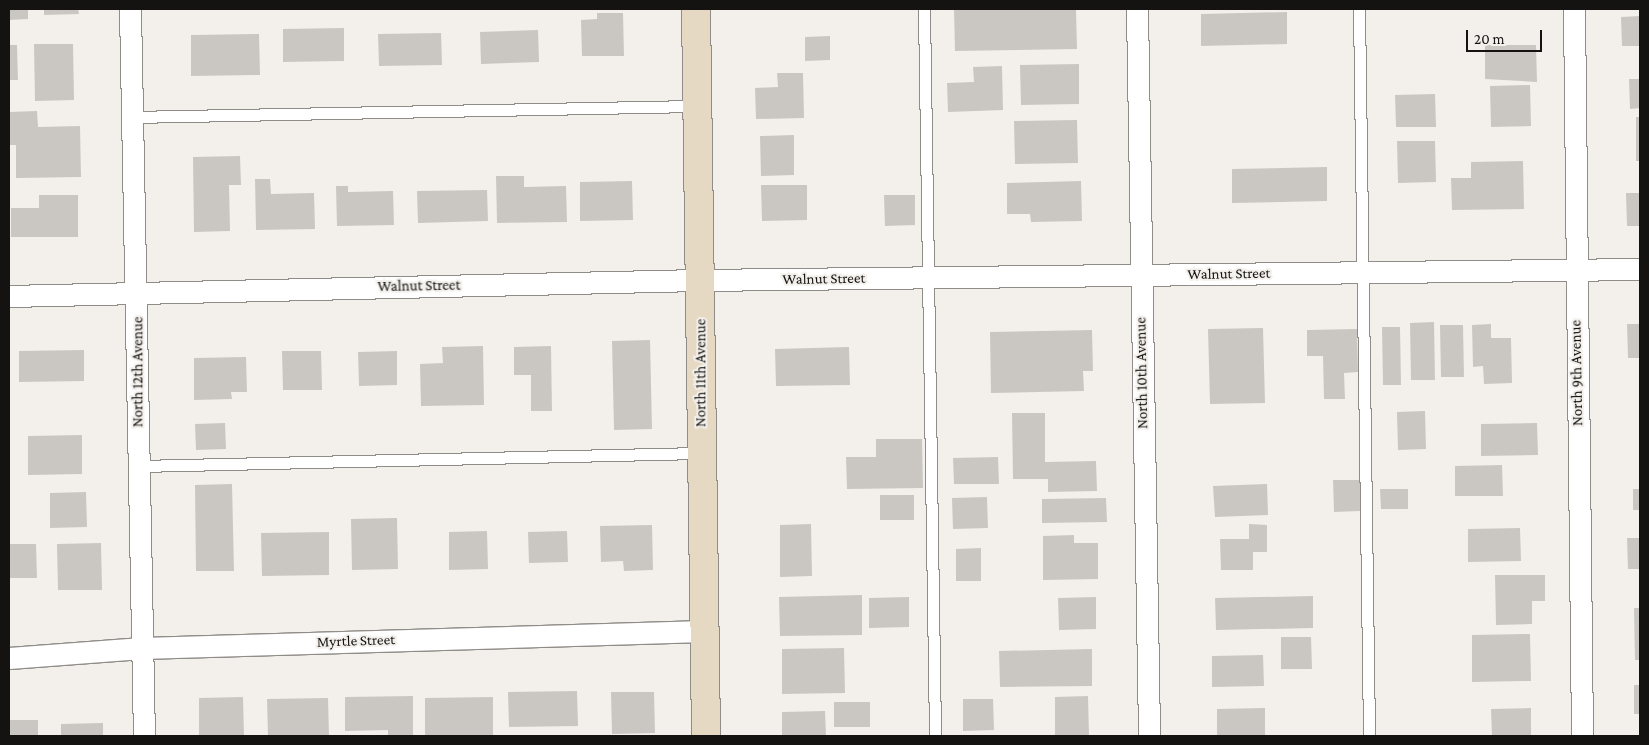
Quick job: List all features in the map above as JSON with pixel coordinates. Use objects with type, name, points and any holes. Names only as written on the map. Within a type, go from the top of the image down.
[{"type":"street","name":"North 12th Avenue","points":[[130,9],[138,292],[144,736]]},
{"type":"street","name":"North 11th Avenue","points":[[696,9],[706,736]]},
{"type":"street","name":"North 10th Avenue","points":[[1137,9],[1149,736]]},
{"type":"street","name":"North 9th Avenue","points":[[1574,9],[1575,270],[1582,736]]},
{"type":"street","name":"Walnut Street","points":[[9,296],[700,280],[1640,269]]},
{"type":"street","name":"Myrtle Street","points":[[9,658],[142,648],[704,630]]},
{"type":"lane","points":[[924,9],[935,736]]},
{"type":"lane","points":[[1359,9],[1369,736]]},
{"type":"lane","points":[[132,117],[697,106]]},
{"type":"lane","points":[[139,466],[701,452]]},
{"type":"building","points":[[9,9],[28,9],[28,19],[9,20]]},
{"type":"building","points":[[44,9],[78,9],[79,14],[44,15]]},
{"type":"building","points":[[954,9],[1076,9],[1077,49],[955,51]]},
{"type":"building","points":[[1287,12],[1287,44],[1201,46],[1201,14]]},
{"type":"building","points":[[597,13],[623,13],[624,56],[582,56],[581,20],[597,19]]},
{"type":"building","points":[[1640,16],[1640,46],[1622,46],[1621,17]]},
{"type":"building","points":[[344,28],[344,61],[283,62],[283,29]]},
{"type":"building","points":[[538,30],[539,62],[481,64],[480,32]]},
{"type":"building","points":[[441,33],[442,65],[379,66],[378,34]]},
{"type":"building","points":[[259,34],[260,75],[191,76],[191,35]]},
{"type":"building","points":[[830,36],[830,60],[805,61],[805,37]]},
{"type":"building","points":[[34,44],[73,44],[74,100],[35,101]]},
{"type":"building","points":[[9,45],[17,45],[18,80],[9,80]]},
{"type":"building","points":[[1485,45],[1536,45],[1537,82],[1485,79]]},
{"type":"building","points":[[1079,64],[1079,104],[1021,105],[1020,65]]},
{"type":"building","points":[[1002,66],[1003,110],[948,112],[947,83],[974,82],[973,67]]},
{"type":"building","points":[[777,73],[803,73],[804,118],[756,119],[755,88],[778,87]]},
{"type":"building","points":[[1629,79],[1640,79],[1640,108],[1630,109]]},
{"type":"building","points":[[1530,85],[1531,126],[1491,127],[1490,86]]},
{"type":"building","points":[[1435,94],[1436,127],[1396,127],[1395,95]]},
{"type":"building","points":[[37,111],[38,127],[80,126],[81,177],[16,178],[16,145],[9,145],[9,112]]},
{"type":"building","points":[[1636,117],[1640,117],[1640,161],[1636,161]]},
{"type":"building","points":[[1077,120],[1078,163],[1015,164],[1014,121]]},
{"type":"building","points":[[794,135],[794,175],[761,176],[760,136]]},
{"type":"building","points":[[1397,141],[1435,141],[1436,182],[1398,183]]},
{"type":"building","points":[[240,156],[241,185],[229,185],[230,231],[194,232],[193,157]]},
{"type":"building","points":[[1523,161],[1524,209],[1452,210],[1451,178],[1471,178],[1471,162]]},
{"type":"building","points":[[1327,167],[1327,201],[1232,203],[1232,169]]},
{"type":"building","points":[[496,176],[524,176],[524,187],[566,186],[567,222],[497,223]]},
{"type":"building","points":[[255,179],[270,179],[271,194],[314,193],[315,229],[256,230]]},
{"type":"building","points":[[632,181],[633,220],[580,221],[580,182]]},
{"type":"building","points":[[1081,181],[1082,221],[1031,222],[1030,214],[1007,214],[1007,183]]},
{"type":"building","points":[[761,185],[807,185],[807,220],[762,221]]},
{"type":"building","points":[[336,186],[348,186],[348,192],[393,191],[394,225],[337,226]]},
{"type":"building","points":[[487,190],[488,221],[418,223],[417,191]]},
{"type":"building","points":[[1626,193],[1640,193],[1640,226],[1627,226]]},
{"type":"building","points":[[39,195],[78,195],[78,237],[11,237],[11,208],[39,208]]},
{"type":"building","points":[[884,195],[915,195],[915,225],[885,226]]},
{"type":"building","points":[[1434,322],[1435,380],[1411,380],[1410,323]]},
{"type":"building","points":[[1491,324],[1491,338],[1511,338],[1512,383],[1484,384],[1483,366],[1473,367],[1472,325]]},
{"type":"building","points":[[1627,324],[1640,324],[1640,358],[1628,358]]},
{"type":"building","points":[[1440,325],[1463,325],[1464,377],[1441,377]]},
{"type":"building","points":[[1382,327],[1400,327],[1401,385],[1383,385]]},
{"type":"building","points":[[1263,328],[1265,403],[1210,404],[1208,329]]},
{"type":"building","points":[[1357,329],[1358,372],[1344,373],[1345,399],[1324,399],[1323,356],[1307,356],[1307,330]]},
{"type":"building","points":[[1092,330],[1093,371],[1083,371],[1084,391],[991,393],[990,332]]},
{"type":"building","points":[[650,340],[652,429],[614,430],[612,341]]},
{"type":"building","points":[[483,346],[484,405],[421,406],[420,364],[443,363],[442,347]]},
{"type":"building","points":[[551,346],[552,411],[531,411],[531,375],[514,375],[514,347]]},
{"type":"building","points":[[849,347],[850,385],[776,386],[775,349]]},
{"type":"building","points":[[84,350],[84,381],[19,382],[19,351]]},
{"type":"building","points":[[282,351],[321,351],[322,390],[283,390]]},
{"type":"building","points":[[397,351],[397,385],[359,386],[358,352]]},
{"type":"building","points":[[246,357],[247,392],[231,392],[232,399],[194,400],[194,358]]},
{"type":"building","points":[[1425,411],[1426,449],[1398,450],[1397,412]]},
{"type":"building","points":[[1012,413],[1045,413],[1045,462],[1096,461],[1097,491],[1048,492],[1048,479],[1013,479]]},
{"type":"building","points":[[225,423],[226,449],[196,450],[195,424]]},
{"type":"building","points":[[1537,423],[1538,455],[1481,456],[1481,424]]},
{"type":"building","points":[[82,435],[82,474],[28,475],[28,436]]},
{"type":"building","points":[[876,439],[922,439],[923,488],[847,489],[846,457],[876,457]]},
{"type":"building","points":[[998,457],[999,484],[954,484],[953,458]]},
{"type":"building","points":[[1502,465],[1503,496],[1455,496],[1455,466]]},
{"type":"building","points":[[1333,480],[1360,480],[1360,511],[1334,512]]},
{"type":"building","points":[[232,484],[234,571],[196,571],[195,485]]},
{"type":"building","points":[[1267,484],[1268,515],[1215,517],[1213,486]]},
{"type":"building","points":[[1380,489],[1408,489],[1408,509],[1381,509]]},
{"type":"building","points":[[1633,489],[1640,489],[1640,510],[1633,510]]},
{"type":"building","points":[[86,492],[87,527],[50,528],[50,493]]},
{"type":"building","points":[[880,495],[914,495],[914,520],[880,520]]},
{"type":"building","points":[[987,497],[988,528],[953,529],[952,498]]},
{"type":"building","points":[[1106,498],[1107,522],[1042,523],[1042,499]]},
{"type":"building","points":[[397,518],[398,569],[352,570],[351,519]]},
{"type":"building","points":[[811,524],[812,576],[780,577],[780,525]]},
{"type":"building","points":[[1249,524],[1267,525],[1267,552],[1253,552],[1253,570],[1221,570],[1220,539],[1249,539]]},
{"type":"building","points":[[652,525],[653,570],[624,571],[623,561],[601,562],[600,526]]},
{"type":"building","points":[[1520,528],[1521,561],[1468,562],[1468,529]]},
{"type":"building","points":[[487,531],[488,569],[449,570],[449,532]]},
{"type":"building","points":[[567,531],[568,562],[529,563],[528,532]]},
{"type":"building","points":[[329,532],[329,575],[262,576],[261,533]]},
{"type":"building","points":[[1074,535],[1074,543],[1098,543],[1098,579],[1043,580],[1043,536]]},
{"type":"building","points":[[1627,538],[1640,538],[1640,569],[1628,569]]},
{"type":"building","points":[[101,543],[102,590],[58,590],[57,544]]},
{"type":"building","points":[[9,544],[36,544],[37,578],[9,578]]},
{"type":"building","points":[[981,548],[981,581],[956,581],[956,549]]},
{"type":"building","points":[[1495,575],[1545,575],[1545,601],[1532,601],[1532,624],[1496,625]]},
{"type":"building","points":[[862,595],[862,635],[780,636],[779,597]]},
{"type":"building","points":[[1313,596],[1313,628],[1216,630],[1215,598]]},
{"type":"building","points":[[909,597],[909,627],[869,628],[869,598]]},
{"type":"building","points":[[1096,597],[1096,629],[1059,630],[1058,598]]},
{"type":"building","points":[[1634,608],[1640,608],[1640,660],[1635,660]]},
{"type":"building","points":[[1530,634],[1531,681],[1472,682],[1472,635]]},
{"type":"building","points":[[1281,637],[1311,637],[1312,669],[1281,669]]},
{"type":"building","points":[[844,648],[845,693],[782,694],[782,649]]},
{"type":"building","points":[[1092,649],[1092,686],[1000,687],[999,651]]},
{"type":"building","points":[[1263,655],[1264,686],[1212,687],[1212,656]]},
{"type":"building","points":[[1634,685],[1640,685],[1640,714],[1634,714]]},
{"type":"building","points":[[577,691],[578,726],[509,727],[508,692]]},
{"type":"building","points":[[611,692],[654,692],[655,733],[612,734]]},
{"type":"building","points":[[413,696],[413,736],[388,736],[388,730],[345,731],[345,697]]},
{"type":"building","points":[[1088,696],[1089,736],[1055,736],[1055,697]]},
{"type":"building","points":[[243,697],[244,736],[199,736],[199,698]]},
{"type":"building","points":[[493,697],[493,736],[425,736],[425,698]]},
{"type":"building","points":[[328,698],[329,736],[268,736],[267,699]]},
{"type":"building","points":[[963,699],[993,699],[994,730],[963,731]]},
{"type":"building","points":[[834,702],[870,702],[870,727],[834,727]]},
{"type":"building","points":[[1265,708],[1265,736],[1217,736],[1217,709]]},
{"type":"building","points":[[1531,708],[1531,736],[1492,736],[1491,709]]},
{"type":"building","points":[[825,711],[826,736],[782,736],[782,712]]},
{"type":"building","points":[[9,720],[38,720],[38,736],[9,736]]},
{"type":"building","points":[[103,723],[103,736],[61,736],[61,724]]}]
